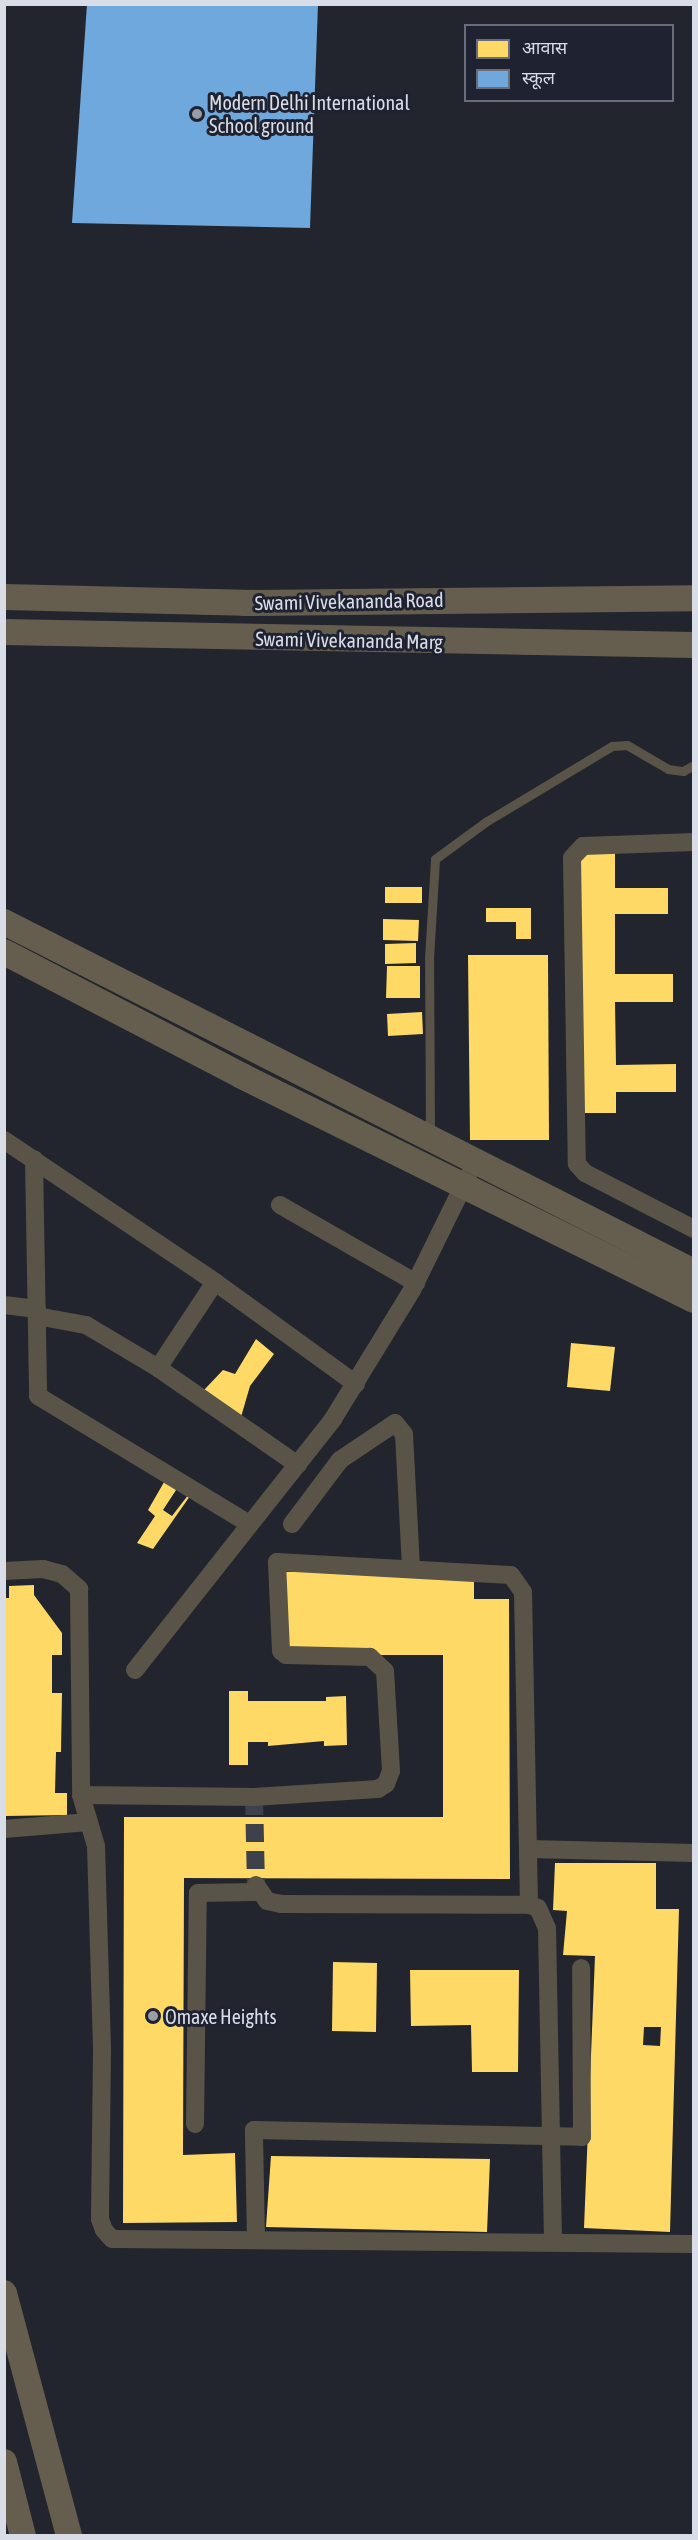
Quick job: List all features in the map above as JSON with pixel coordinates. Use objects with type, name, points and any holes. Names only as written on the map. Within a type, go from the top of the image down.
[{"type":"street","name":"Swami Vivekananda Road","points":[[4,597],[244,603],[693,598]]},
{"type":"street","name":"Swami Vivekananda Marg","points":[[4,632],[693,645]]},
{"type":"street","points":[[693,842],[583,846],[572,858],[577,1164],[585,1173],[693,1229]]},
{"type":"street","points":[[4,922],[430,1136],[693,1272]]},
{"type":"street","points":[[4,952],[242,1076],[464,1184],[693,1300]]},
{"type":"street","points":[[4,1140],[215,1282],[356,1384]]},
{"type":"street","points":[[34,1159],[38,1396],[249,1524]]},
{"type":"street","points":[[135,1670],[249,1524],[298,1466],[356,1384],[416,1283],[475,1159]]},
{"type":"street","points":[[280,1205],[416,1283]]},
{"type":"street","points":[[158,1368],[215,1282]]},
{"type":"street","points":[[4,1305],[86,1325],[158,1368],[298,1466]]},
{"type":"street","points":[[292,1524],[340,1460],[395,1423],[404,1434],[411,1568]]},
{"type":"street","points":[[81,1795],[254,1797],[378,1789],[386,1784],[391,1770],[385,1671],[370,1658],[286,1655],[281,1651],[277,1562],[499,1572],[511,1575],[523,1592],[529,1905]]},
{"type":"street","points":[[4,1570],[43,1569],[62,1574],[79,1589],[81,1795],[96,1846],[104,2230],[112,2239],[693,2244]]},
{"type":"street","points":[[4,1829],[89,1822]]},
{"type":"street","points":[[528,1849],[693,1853]]},
{"type":"street","points":[[195,2124],[198,1893],[258,1889],[267,1900],[281,1904],[529,1905],[545,1916],[547,1928],[553,2241]]},
{"type":"street","points":[[256,2240],[254,2130],[582,2137],[581,1968]]},
{"type":"street","points":[[4,2293],[69,2535]]},
{"type":"street","points":[[4,2462],[23,2535]]},
{"type":"lane","points":[[430,1136],[429,947],[435,859],[486,821],[612,746],[627,746],[668,769],[683,771],[693,765]]},
{"type":"building: आवास","points":[[581,853],[615,853],[615,888],[668,888],[668,914],[615,914],[615,974],[673,974],[673,1002],[615,1002],[616,1065],[676,1064],[676,1092],[616,1092],[616,1113],[581,1113]]},
{"type":"building: आवास","points":[[385,887],[422,887],[422,903],[385,903]]},
{"type":"building: आवास","points":[[486,908],[531,908],[531,939],[516,939],[516,922],[486,922]]},
{"type":"building: आवास","points":[[383,919],[419,920],[418,941],[383,940]]},
{"type":"building: आवास","points":[[416,943],[416,963],[385,964],[385,944]]},
{"type":"building: आवास","points":[[468,955],[548,955],[549,1140],[470,1140]]},
{"type":"building: आवास","points":[[387,966],[420,966],[420,998],[386,998]]},
{"type":"building: आवास","points":[[422,1012],[423,1034],[388,1036],[387,1014]]},
{"type":"building: आवास","points":[[256,1339],[274,1354],[250,1386],[241,1417],[204,1390],[223,1370],[235,1374]]},
{"type":"building: आवास","points":[[571,1343],[615,1347],[610,1391],[567,1387]]},
{"type":"building: आवास","points":[[167,1477],[178,1487],[163,1510],[172,1516],[189,1494],[190,1496],[153,1549],[137,1543],[155,1516],[148,1510]]},
{"type":"building: आवास","name":"Omaxe Heights","points":[[286,1572],[474,1572],[474,1599],[509,1599],[510,1879],[184,1878],[183,2155],[235,2153],[237,2222],[123,2223],[124,1817],[443,1817],[443,1655],[286,1655]]},
{"type":"building: आवास","points":[[34,1585],[34,1595],[62,1633],[62,1655],[52,1655],[52,1693],[62,1693],[61,1752],[56,1752],[55,1793],[67,1793],[67,1815],[5,1816],[4,1598],[9,1598],[9,1586]]},
{"type":"building: आवास","points":[[229,1691],[248,1691],[248,1701],[326,1701],[326,1697],[346,1696],[347,1745],[324,1746],[324,1741],[268,1746],[268,1742],[248,1742],[248,1765],[229,1765]]},
{"type":"building: आवास","points":[[555,1863],[656,1863],[656,1909],[679,1909],[670,2232],[584,2228],[595,1956],[563,1955],[567,1911],[553,1910]],"holes":[[[644,2027],[661,2027],[660,2046],[643,2045]]]},
{"type":"building: आवास","points":[[333,1962],[377,1963],[376,2032],[332,2031]]},
{"type":"building: आवास","points":[[410,1970],[519,1970],[518,2072],[472,2072],[471,2025],[411,2026]]},
{"type":"building: आवास","points":[[271,2156],[490,2159],[487,2232],[266,2227]]},
{"type":"building: स्कूल","name":"Modern Delhi International School ground","points":[[87,4],[318,4],[310,228],[72,223]]},
{"type":"tunnel","points":[[254,1797],[256,1885]]},
{"type":"place","name":"Modern Delhi International School ground","points":[[197,114]]},
{"type":"place","name":"Omaxe Heights","points":[[153,2016]]}]
